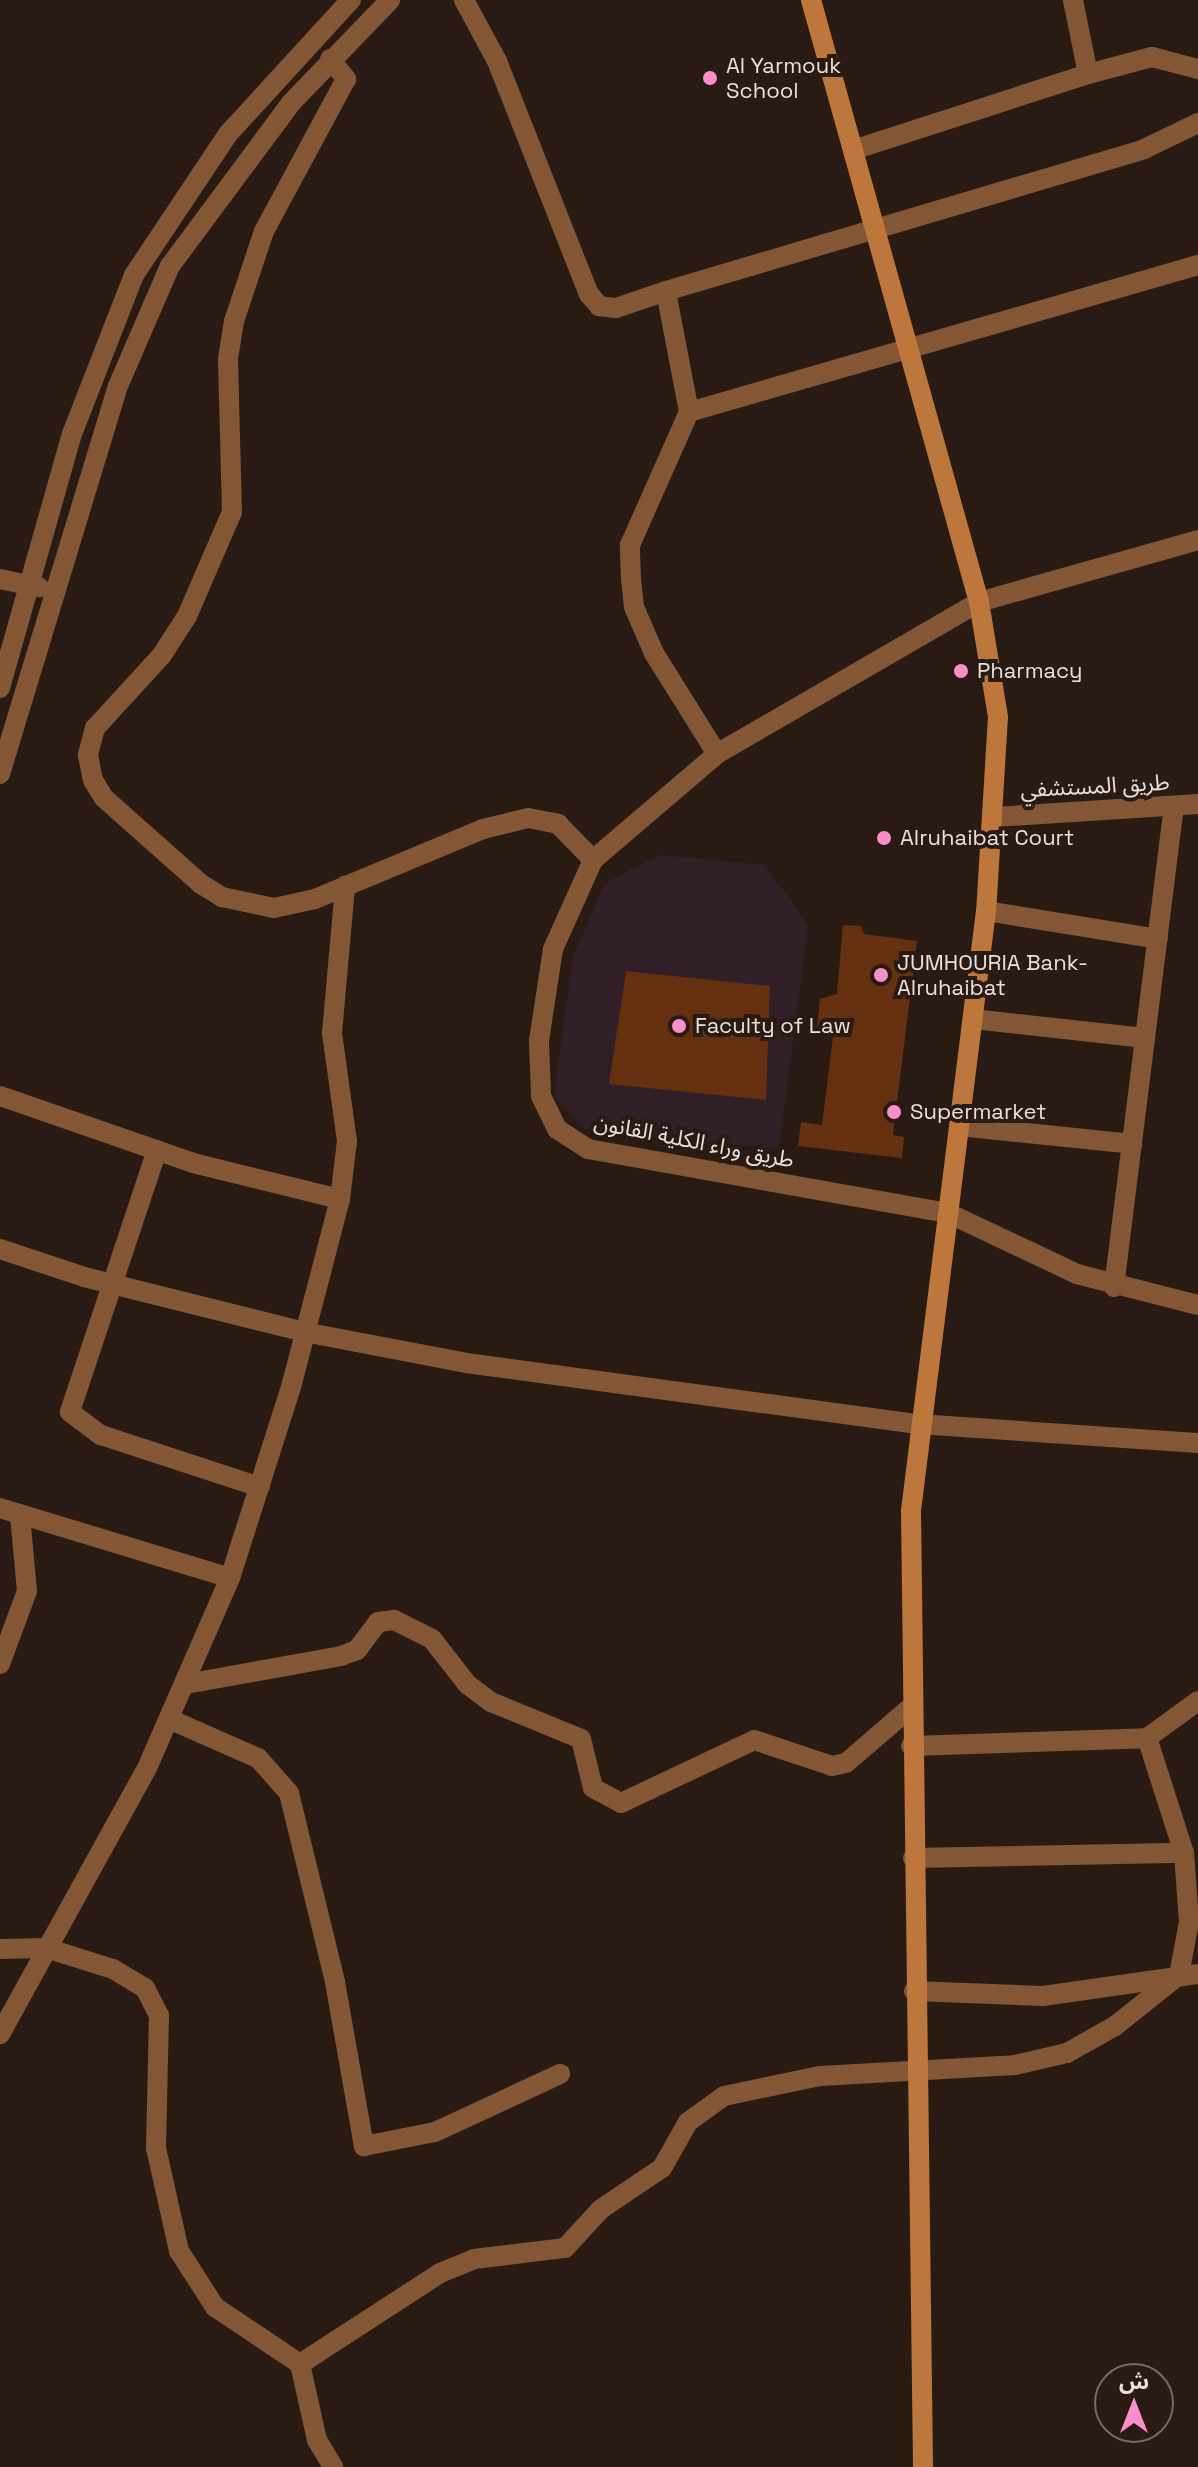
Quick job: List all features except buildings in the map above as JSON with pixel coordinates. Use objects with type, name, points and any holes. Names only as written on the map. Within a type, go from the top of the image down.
[{"type":"main road","points":[[811,0],[979,602],[998,717],[995,817],[986,911],[918,1424],[908,1585],[923,2467]]},
{"type":"street","points":[[0,688],[72,434],[134,275],[228,134],[351,0]]},
{"type":"street","points":[[0,774],[118,386],[170,266],[226,184],[330,59],[390,0]]},
{"type":"street","points":[[464,0],[497,61],[589,294],[599,306],[616,308],[1144,149],[1198,123]]},
{"type":"street","points":[[1073,0],[1088,74]]},
{"type":"street","points":[[853,150],[1088,74],[1152,57],[1198,69]]},
{"type":"street","points":[[330,59],[346,79],[264,231],[234,321],[228,360],[232,512],[187,616],[162,655],[109,708],[88,755],[104,798],[222,897],[274,908],[345,886],[528,818],[558,824],[593,860]]},
{"type":"street","points":[[689,412],[911,352],[1198,265]]},
{"type":"street","points":[[666,291],[689,412],[630,545],[631,580],[634,607],[654,653],[717,754]]},
{"type":"street","name":"طريق وراء الكلية القانون","points":[[1198,540],[979,602],[717,754],[593,860],[553,949],[545,985],[541,1096],[557,1129],[588,1149],[948,1213],[1114,1287],[1198,1305]]},
{"type":"street","points":[[0,579],[56,591]]},
{"type":"street","name":"طريق المستشفي","points":[[995,817],[1198,804]]},
{"type":"street","points":[[1114,1287],[1174,806]]},
{"type":"street","points":[[0,2034],[186,1684],[230,1578],[260,1487],[340,1199],[347,1141],[332,1033],[345,886]]},
{"type":"street","points":[[986,911],[1158,939]]},
{"type":"street","points":[[973,1019],[1145,1038]]},
{"type":"street","points":[[0,1096],[157,1150],[340,1199]]},
{"type":"street","points":[[959,1126],[1132,1144]]},
{"type":"street","points":[[157,1150],[116,1285],[70,1412],[101,1435],[260,1487]]},
{"type":"street","points":[[0,1249],[116,1285],[304,1332],[466,1363],[918,1424],[1198,1443]]},
{"type":"street","points":[[0,1508],[230,1578]]},
{"type":"street","points":[[0,1664],[27,1591],[20,1515]]},
{"type":"street","points":[[186,1684],[341,1656],[357,1650],[378,1622],[394,1620],[432,1639],[467,1684],[491,1702],[581,1739],[593,1788],[621,1803],[754,1740],[832,1766],[846,1763],[911,1707]]},
{"type":"street","points":[[911,1746],[1147,1738],[1198,1701]]},
{"type":"street","points":[[169,1719],[258,1758],[289,1793],[335,1982],[364,2146],[435,2132],[560,2074]]},
{"type":"street","points":[[1147,1738],[1184,1853],[1191,1898],[1189,1974]]},
{"type":"street","points":[[913,1858],[1184,1853]]},
{"type":"street","points":[[0,1949],[46,1948],[113,1969],[145,1988],[159,2015],[156,2148],[179,2251],[215,2307],[300,2364],[317,2440],[333,2467]]},
{"type":"street","points":[[300,2364],[440,2273],[474,2259],[565,2248],[601,2209],[662,2168],[688,2122],[724,2096],[820,2076],[1015,2065],[1067,2053],[1115,2026],[1189,1974]]},
{"type":"street","points":[[914,1991],[1043,1996],[1189,1974]]},
{"type":"shaded area","name":"Faculty of Law","points":[[659,855],[765,865],[808,925],[779,1149],[584,1129],[554,1096],[573,957],[605,883]]},
{"type":"place","name":"Al Yarmouk School","points":[[710,78]]},
{"type":"place","name":"Pharmacy","points":[[961,671]]},
{"type":"place","name":"Alruhaibat Court","points":[[884,838]]},
{"type":"place","name":"JUMHOURIA Bank- Alruhaibat","points":[[881,975]]},
{"type":"place","name":"Faculty of Law","points":[[679,1026]]},
{"type":"place","name":"Supermarket","points":[[894,1112]]}]
